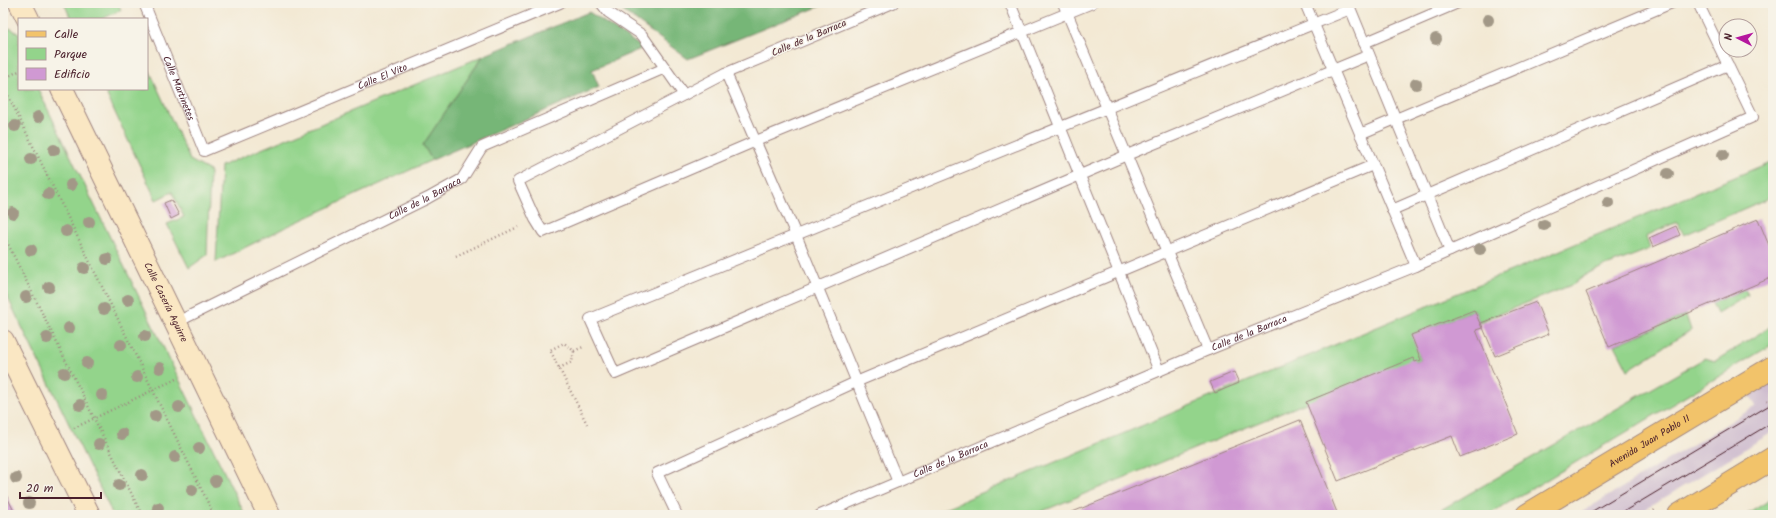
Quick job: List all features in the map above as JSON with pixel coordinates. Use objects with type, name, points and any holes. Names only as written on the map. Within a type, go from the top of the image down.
[{"type":"main road","points":[[20,3],[28,18]]},
{"type":"main road","name":"Calle Casería Aguirre","points":[[62,90],[269,515]]},
{"type":"main road","points":[[3,341],[89,515]]},
{"type":"main road","name":"Avenida Juan Pablo II","points":[[1527,515],[1773,367]]},
{"type":"main road","points":[[1679,515],[1773,458]]},
{"type":"lane","name":"Calle Martinetes","points":[[144,3],[204,151]]},
{"type":"lane","name":"Calle El Vito","points":[[204,151],[560,3]]},
{"type":"lane","points":[[601,3],[608,12],[642,35],[684,95]]},
{"type":"lane","name":"Calle de la Barraca","points":[[756,141],[543,232],[535,219],[518,181],[726,73],[893,3]]},
{"type":"lane","points":[[1010,3],[1159,371]]},
{"type":"lane","points":[[1063,3],[1208,350]]},
{"type":"lane","points":[[756,141],[1092,3]]},
{"type":"lane","points":[[1305,3],[1416,266]]},
{"type":"lane","points":[[1364,43],[1458,3]]},
{"type":"lane","points":[[1360,134],[1672,3]]},
{"type":"lane","points":[[1392,210],[1728,65],[1698,3]]},
{"type":"lane","points":[[1369,55],[1127,155],[615,374],[590,319],[1314,24],[1349,6],[1450,251]]},
{"type":"lane","name":"Calle de la Barraca","points":[[820,515],[1208,350],[1416,266],[1753,117],[1728,65]]},
{"type":"lane","name":"Calle de la Barraca","points":[[175,323],[428,198],[462,179],[482,147],[665,68]]},
{"type":"lane","points":[[726,73],[796,236],[898,482]]},
{"type":"lane","points":[[677,515],[657,473],[856,382],[1373,165]]},
{"type":"path","points":[[3,79],[18,72]]},
{"type":"path","points":[[3,85],[214,515]]},
{"type":"path","points":[[456,256],[510,231]]},
{"type":"path","points":[[3,234],[142,515]]},
{"type":"path","points":[[559,368],[572,362],[574,351],[564,343],[550,350],[559,368],[587,424]]},
{"type":"path","points":[[68,431],[181,377]]},
{"type":"shaded area","points":[[1773,380],[1773,435],[1771,433],[1636,515],[1577,515],[1756,406],[1749,395]]},
{"type":"green space","points":[[64,3],[118,3],[121,10],[104,18],[71,18]]},
{"type":"green space","points":[[612,3],[828,3],[688,59]]},
{"type":"green space","points":[[589,12],[643,48],[592,70],[599,87],[432,160],[423,145],[483,56]]},
{"type":"green space","points":[[3,27],[12,29],[18,33],[18,90],[38,90],[245,515],[113,515],[3,288]]},
{"type":"green space","points":[[483,56],[423,145],[432,160],[286,227],[216,262],[221,166]]},
{"type":"green space","points":[[148,67],[190,160],[210,171],[207,255],[189,268],[167,224],[184,217],[172,192],[156,200],[104,90],[148,90]]},
{"type":"green space","points":[[1773,161],[1773,196],[1684,235],[1677,222],[1646,236],[1650,249],[1588,273],[1574,284],[1479,322],[1474,310],[1412,335],[1421,360],[1415,362],[1413,359],[1033,515],[929,515]]},
{"type":"green space","points":[[1745,289],[1748,295],[1717,314],[1712,303]]},
{"type":"green space","points":[[1686,315],[1691,330],[1628,370],[1615,345]]},
{"type":"green space","points":[[1773,325],[1773,344],[1488,515],[1432,515],[1705,358],[1715,361]]},
{"type":"green space","points":[[1773,498],[1773,515],[1746,515]]},
{"type":"building","points":[[171,200],[179,215],[171,219],[164,203]]},
{"type":"building","points":[[1758,219],[1773,255],[1773,277],[1609,347],[1586,292]]},
{"type":"building","points":[[1676,226],[1680,235],[1653,247],[1649,238]]},
{"type":"building","points":[[1536,302],[1549,334],[1495,356],[1481,323]]},
{"type":"building","points":[[1474,310],[1482,328],[1476,330],[1518,434],[1460,457],[1452,436],[1338,481],[1306,402],[1413,358],[1415,362],[1421,360],[1411,335]]},
{"type":"building","points":[[1234,372],[1239,383],[1215,393],[1210,382]]},
{"type":"building","points":[[1300,420],[1338,515],[1065,515]]},
{"type":"building","points":[[3,488],[11,505],[16,515],[3,515]]},
{"type":"tram line","points":[[1586,515],[1773,403]]},
{"type":"tram line","points":[[1618,515],[1773,422]]}]
